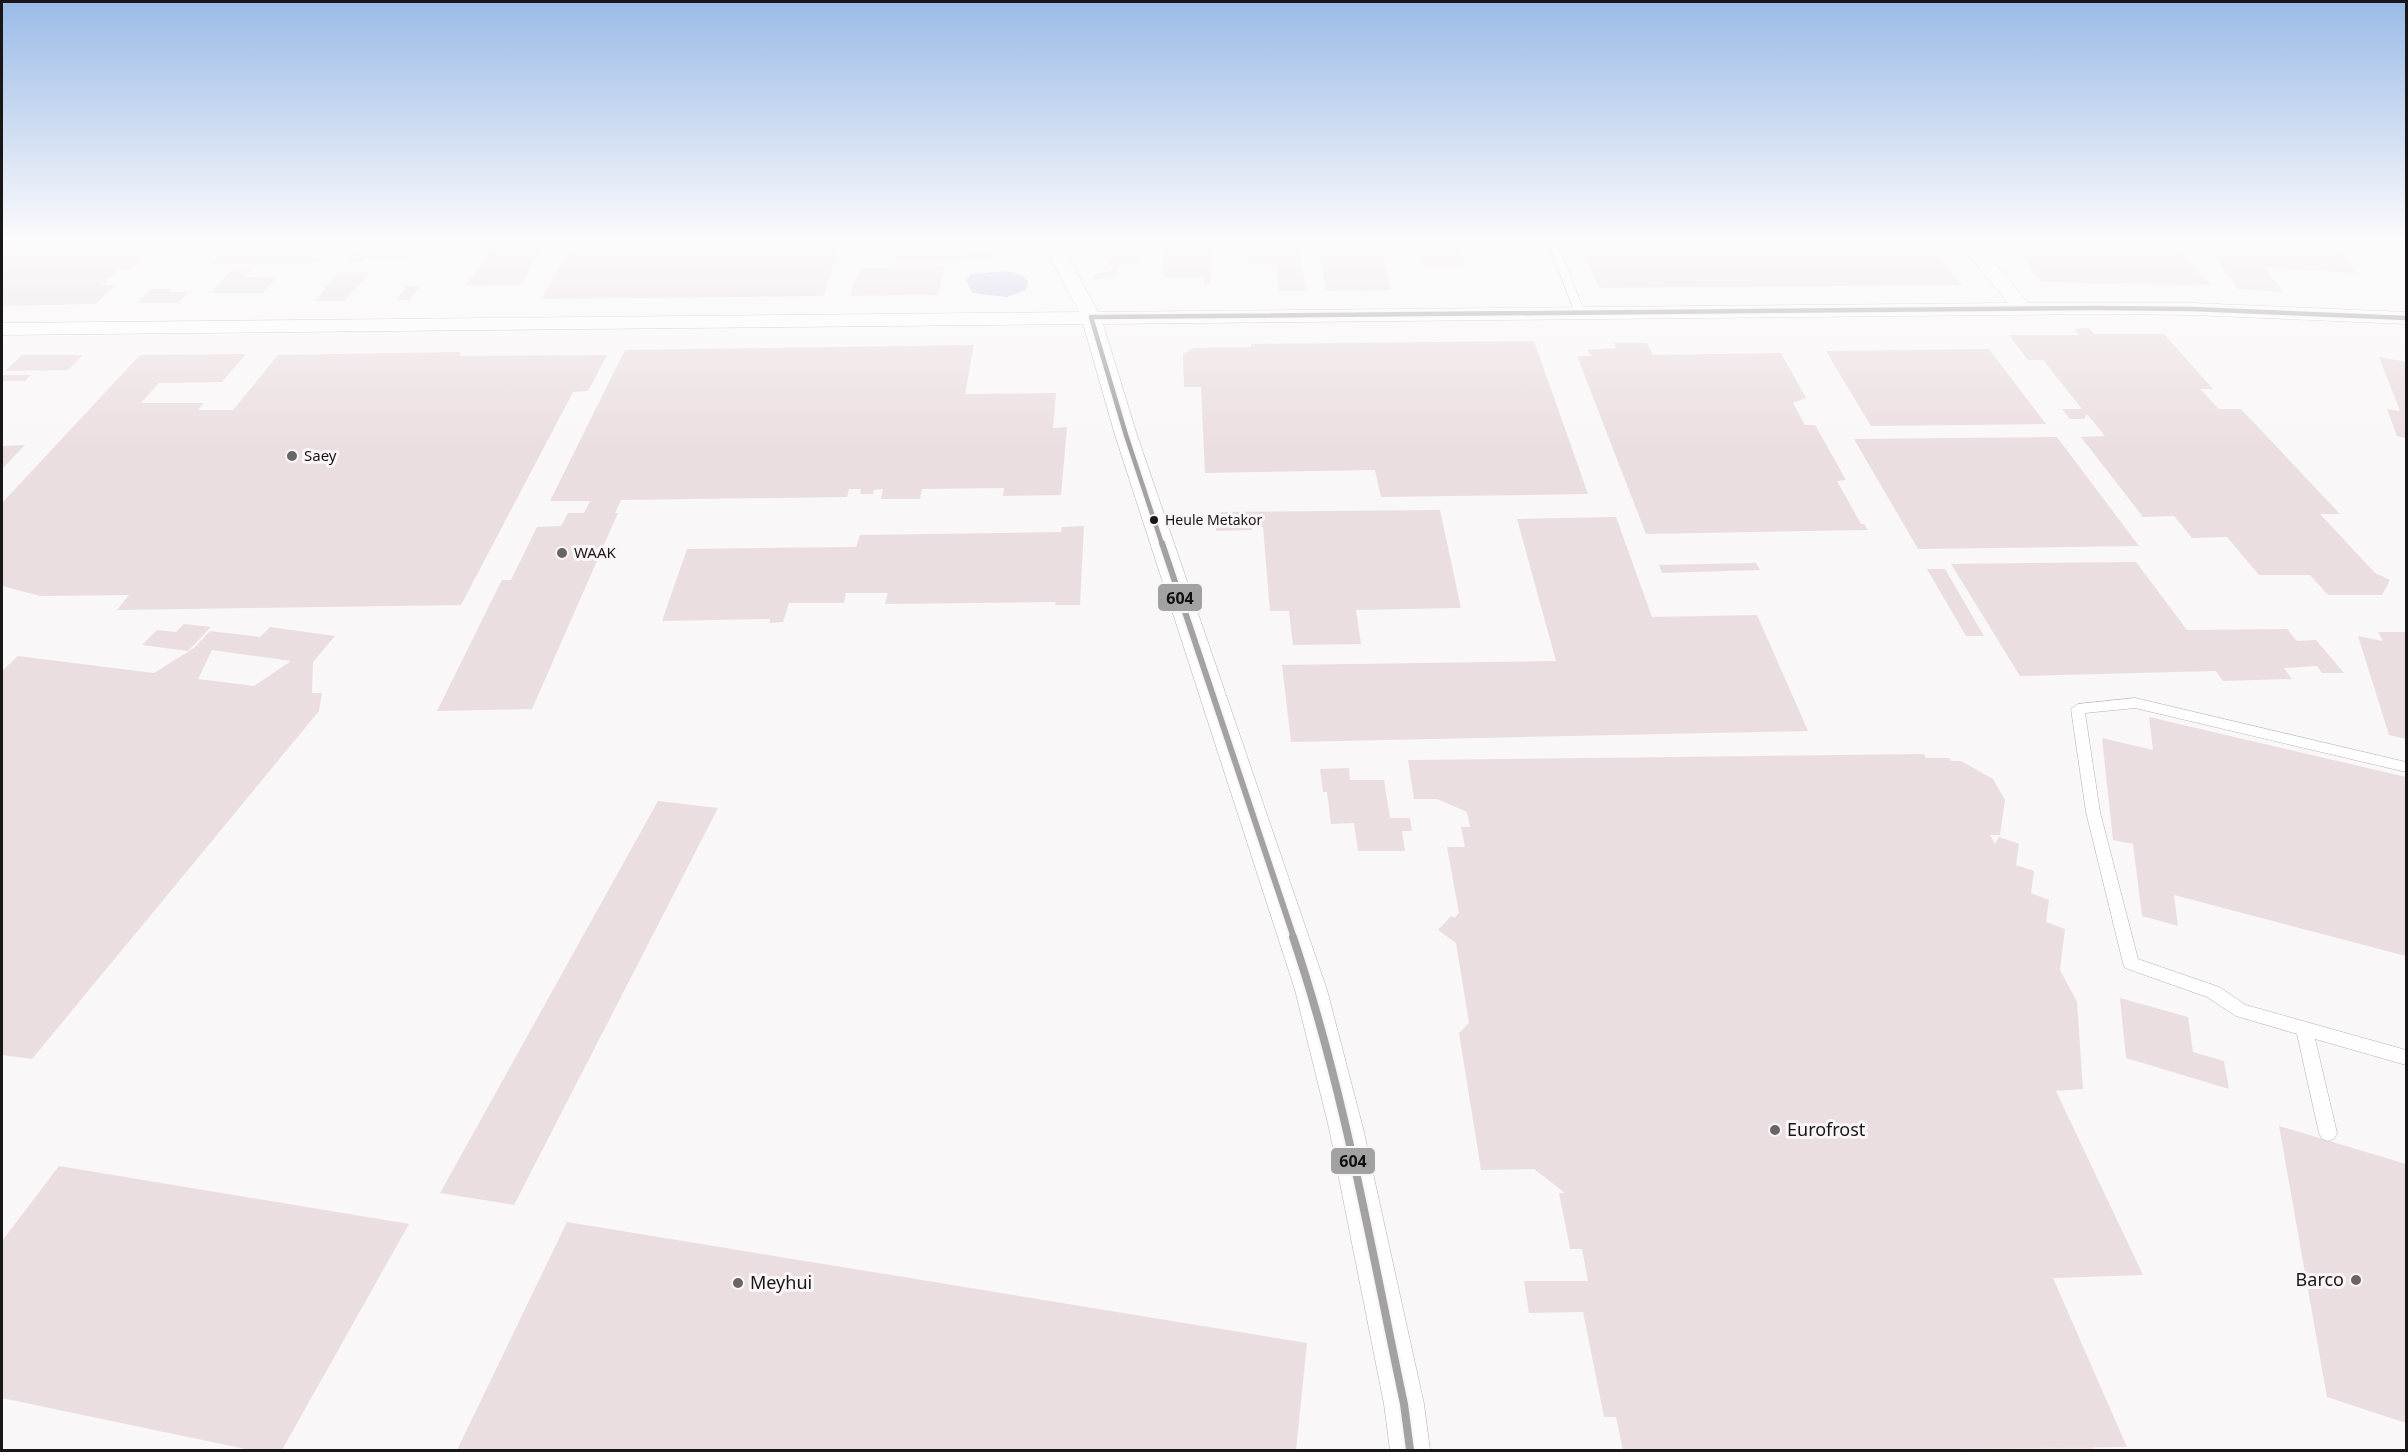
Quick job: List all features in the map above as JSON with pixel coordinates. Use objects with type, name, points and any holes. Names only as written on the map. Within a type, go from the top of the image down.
[{"type":"street","points":[[1087,310],[1126,435],[1311,990],[1346,1128],[1404,1404],[1410,1450]]},
{"type":"street","points":[[2,329],[1939,310]]},
{"type":"street","points":[[2210,310],[2406,318]]},
{"type":"lane","points":[[2406,767],[2135,703],[2078,709],[2093,812],[2131,963],[2213,992],[2241,1011],[2406,1057]]},
{"type":"lane","points":[[2304,1028],[2328,1133]]},
{"type":"shaded area","points":[[2093,1447],[2094,1450],[1857,1450]]},
{"type":"building","points":[[2089,328],[2094,334],[2164,334],[2213,389],[2200,389],[2219,409],[2241,409],[2340,514],[2320,514],[2375,573],[2390,580],[2382,595],[2328,595],[2310,575],[2259,575],[2227,537],[2192,538],[2174,516],[2143,517],[2081,437],[2105,436],[2087,414],[2084,419],[2070,419],[2062,409],[2082,409],[2043,360],[2028,360],[2009,335],[2079,335],[2074,329]]},
{"type":"building","points":[[1534,341],[1588,494],[1381,497],[1375,470],[1205,473],[1201,387],[1184,387],[1183,354],[1194,348],[1251,347],[1251,344]]},
{"type":"building","points":[[1614,343],[1647,343],[1653,355],[1781,353],[1806,398],[1793,403],[1805,425],[1815,425],[1846,480],[1837,481],[1861,524],[1864,524],[1868,530],[1646,534],[1577,356],[1592,356],[1587,350],[1616,348]]},
{"type":"building","name":"WAAK","points":[[974,345],[965,394],[1056,393],[1053,428],[1067,427],[1061,495],[1003,496],[1004,488],[922,489],[920,499],[881,499],[883,489],[874,490],[873,494],[860,494],[861,489],[849,489],[847,497],[621,500],[615,513],[618,513],[532,709],[437,711],[502,580],[511,580],[537,527],[561,526],[568,513],[584,513],[590,501],[550,501],[625,350]]},
{"type":"building","points":[[1989,349],[2046,424],[1871,426],[1826,351]]},
{"type":"building","name":"Saey","points":[[461,352],[458,356],[607,355],[588,391],[573,392],[461,605],[117,610],[129,595],[40,596],[2,586],[2,503],[140,355],[246,354],[222,382],[159,383],[141,403],[204,403],[198,410],[233,410],[278,355]]},
{"type":"building","points":[[22,355],[83,355],[68,370],[5,371]]},
{"type":"building","points":[[2379,357],[2406,362],[2406,438],[2397,436],[2387,409],[2400,411]]},
{"type":"building","points":[[2,375],[31,375],[25,381],[2,381]]},
{"type":"building","points":[[2057,437],[2139,546],[1918,549],[1854,439]]},
{"type":"building","points":[[25,445],[3,468],[2,470],[2,446]]},
{"type":"building","points":[[1440,510],[1461,608],[1356,610],[1361,644],[1293,645],[1289,611],[1270,611],[1263,527],[1252,527],[1252,530],[1216,531],[1215,512]]},
{"type":"building","points":[[1616,517],[1652,617],[1757,615],[1808,731],[1291,742],[1282,665],[1556,661],[1517,519]]},
{"type":"building","points":[[1084,526],[1080,605],[1055,605],[1056,602],[885,604],[888,593],[846,593],[844,603],[789,603],[783,622],[770,623],[770,619],[662,621],[687,549],[856,547],[860,535],[1061,532],[1062,527]]},
{"type":"building","points":[[2136,562],[2187,630],[2287,629],[2297,641],[2316,640],[2344,673],[2322,673],[2317,666],[2284,668],[2292,679],[2223,681],[2216,671],[2020,676],[1951,564]]},
{"type":"building","points":[[1756,563],[1760,570],[1662,573],[1659,565]]},
{"type":"building","points":[[1927,569],[1945,569],[1984,636],[1966,636]]},
{"type":"building","points":[[184,624],[211,627],[188,651],[142,645],[157,630],[176,632]]},
{"type":"building","points":[[270,627],[335,636],[313,662],[312,693],[322,693],[319,711],[32,1059],[2,1055],[2,671],[18,656],[154,673],[194,648],[210,631],[260,637]],"holes":[[[212,650],[291,661],[254,686],[198,679]]]},
{"type":"building","points":[[2378,632],[2406,632],[2406,739],[2389,735],[2358,636],[2383,641]]},
{"type":"building","points":[[2149,717],[2406,777],[2406,956],[2174,895],[2178,926],[2142,916],[2133,844],[2113,840],[2102,738],[2153,750]]},
{"type":"building","name":"Eurofrost","points":[[1924,754],[1926,758],[1949,758],[1951,761],[1961,761],[1993,779],[2005,800],[2000,835],[1990,835],[1995,844],[1999,837],[2019,844],[2016,865],[2034,871],[2031,893],[2049,900],[2046,922],[2065,929],[2060,970],[2077,1002],[2083,1089],[2056,1091],[2143,1275],[2053,1278],[2127,1447],[1623,1450],[1616,1417],[1604,1417],[1583,1312],[1529,1313],[1524,1281],[1588,1281],[1582,1249],[1570,1249],[1559,1193],[1565,1193],[1534,1169],[1481,1170],[1459,1033],[1469,1023],[1456,943],[1438,930],[1451,916],[1454,918],[1459,913],[1447,847],[1465,847],[1461,827],[1470,827],[1467,812],[1437,799],[1414,799],[1408,760]]},
{"type":"building","points":[[1349,768],[1350,780],[1384,780],[1390,818],[1410,818],[1412,831],[1402,831],[1405,851],[1358,851],[1354,823],[1331,824],[1327,792],[1323,792],[1320,769]]},
{"type":"building","points":[[658,801],[718,808],[514,1205],[440,1193]]},
{"type":"building","points":[[2120,998],[2188,1017],[2193,1052],[2224,1061],[2229,1089],[2126,1058]]},
{"type":"building","name":"Barco","points":[[2279,1126],[2406,1164],[2406,1423],[2327,1397]]},
{"type":"building","points":[[59,1166],[409,1224],[282,1450],[250,1450],[2,1398],[2,1241]]},
{"type":"building","name":"Meyhui","points":[[567,1222],[1307,1343],[1296,1450],[457,1450]]},
{"type":"transit line","name":"604","points":[[1091,317],[1900,310]]},
{"type":"transit line","name":"604","points":[[2210,310],[2406,318]]},
{"type":"transit line","name":"604","points":[[1091,317],[1126,435],[1311,990],[1346,1128],[1404,1404],[1410,1450]]},
{"type":"place","name":"Saey","points":[[292,456]]},
{"type":"place","name":"Heule Metakor","points":[[1154,520]]},
{"type":"place","name":"WAAK","points":[[562,553]]},
{"type":"place","name":"Eurofrost","points":[[1775,1130]]},
{"type":"place","name":"Barco","points":[[2356,1280]]},
{"type":"place","name":"Meyhui","points":[[738,1283]]}]
